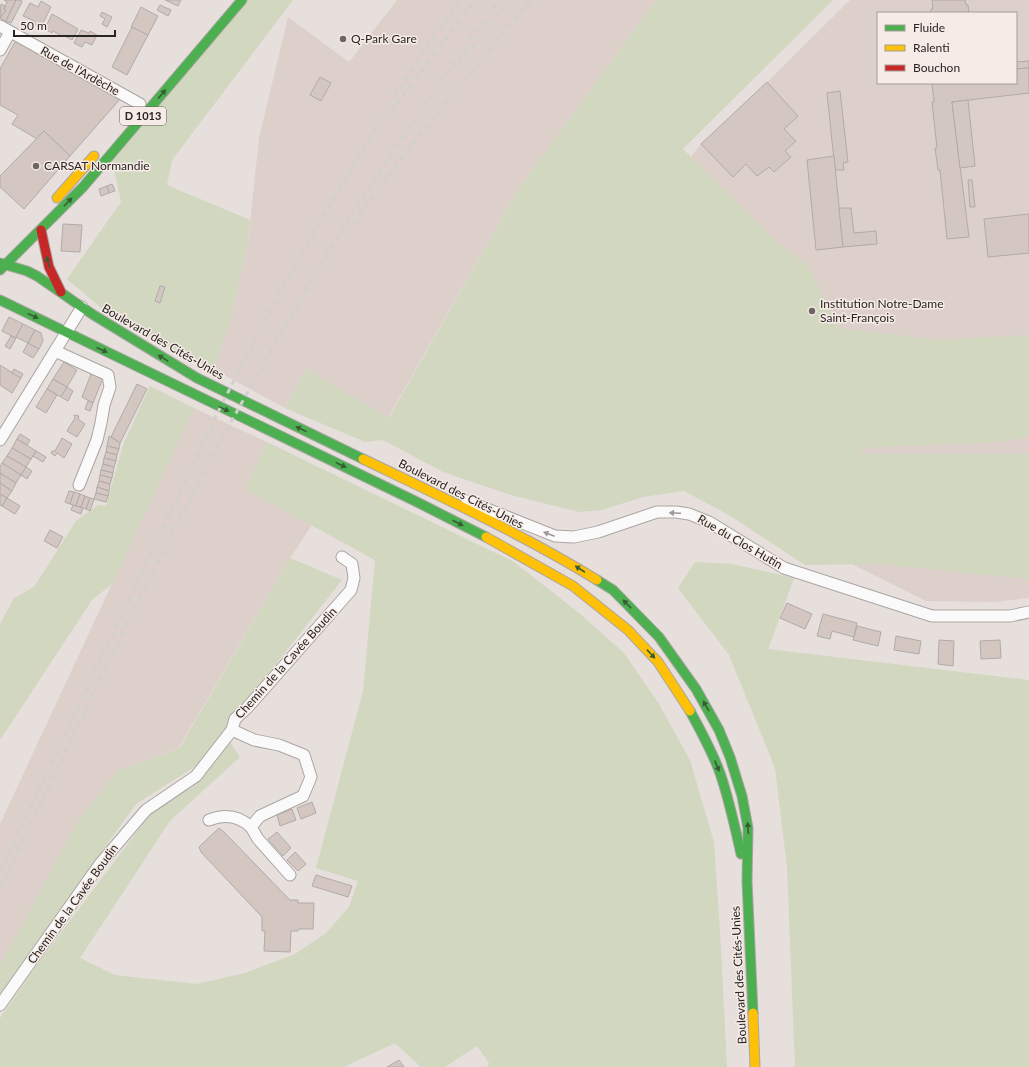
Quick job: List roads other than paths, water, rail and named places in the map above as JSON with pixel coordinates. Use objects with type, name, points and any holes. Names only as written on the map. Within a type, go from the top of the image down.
[{"type":"main road","name":"D 1013","points":[[2,266],[41,230],[83,187],[242,0]]},
{"type":"main road","points":[[50,206],[102,147]]},
{"type":"main road","points":[[41,230],[49,267],[61,292]]},
{"type":"main road","name":"Boulevard des Cités-Unies","points":[[2,266],[27,271],[37,276],[82,307],[197,378],[479,515],[568,562],[614,590],[659,637],[696,689],[719,730],[730,757],[742,796],[748,828],[747,881],[756,1067]]},
{"type":"main road","name":"Boulevard des Cités-Unies","points":[[0,300],[408,498],[503,546],[573,586],[613,617],[628,630],[658,662],[686,704],[705,739],[720,773],[736,830],[747,881]]},
{"type":"street","points":[[0,50],[5,29]]},
{"type":"street","name":"Rue de l'Ardèche","points":[[5,29],[140,104]]},
{"type":"street","points":[[0,440],[82,307]]},
{"type":"street","points":[[55,352],[108,375],[110,387],[104,405],[97,440],[79,486]]},
{"type":"street","name":"Rue du Clos Hutin","points":[[387,470],[555,536],[574,537],[598,532],[657,512],[689,514],[709,522],[784,568],[932,616],[1010,616],[1029,612]]},
{"type":"street","name":"Chemin de la Cavée Boudin","points":[[0,1005],[100,864],[146,810],[196,776],[232,730],[235,719],[247,708],[351,590],[354,578],[352,564],[342,557]]},
{"type":"street","points":[[232,730],[254,740],[278,745],[304,754],[311,777],[303,796],[260,816],[251,827]]},
{"type":"street","points":[[209,820],[220,816],[231,817],[245,822],[251,827],[258,839],[290,874]]},
{"type":"railway","points":[[0,872],[216,416],[259,331],[305,247],[397,92],[437,33],[462,0]]},
{"type":"railway","points":[[391,112],[475,0]]},
{"type":"railway","points":[[0,888],[112,655],[199,481],[262,367],[311,282],[362,199],[429,98],[499,0]]},
{"type":"railway","points":[[459,64],[509,0]]},
{"type":"railway","points":[[353,224],[411,146],[530,0]]},
{"type":"place","name":"Q-Park Gare","points":[[343,39]]},
{"type":"place","name":"CARSAT Normandie","points":[[36,166]]},
{"type":"place","name":"Institution Notre‐Dame Saint‐François","points":[[812,311]]}]
